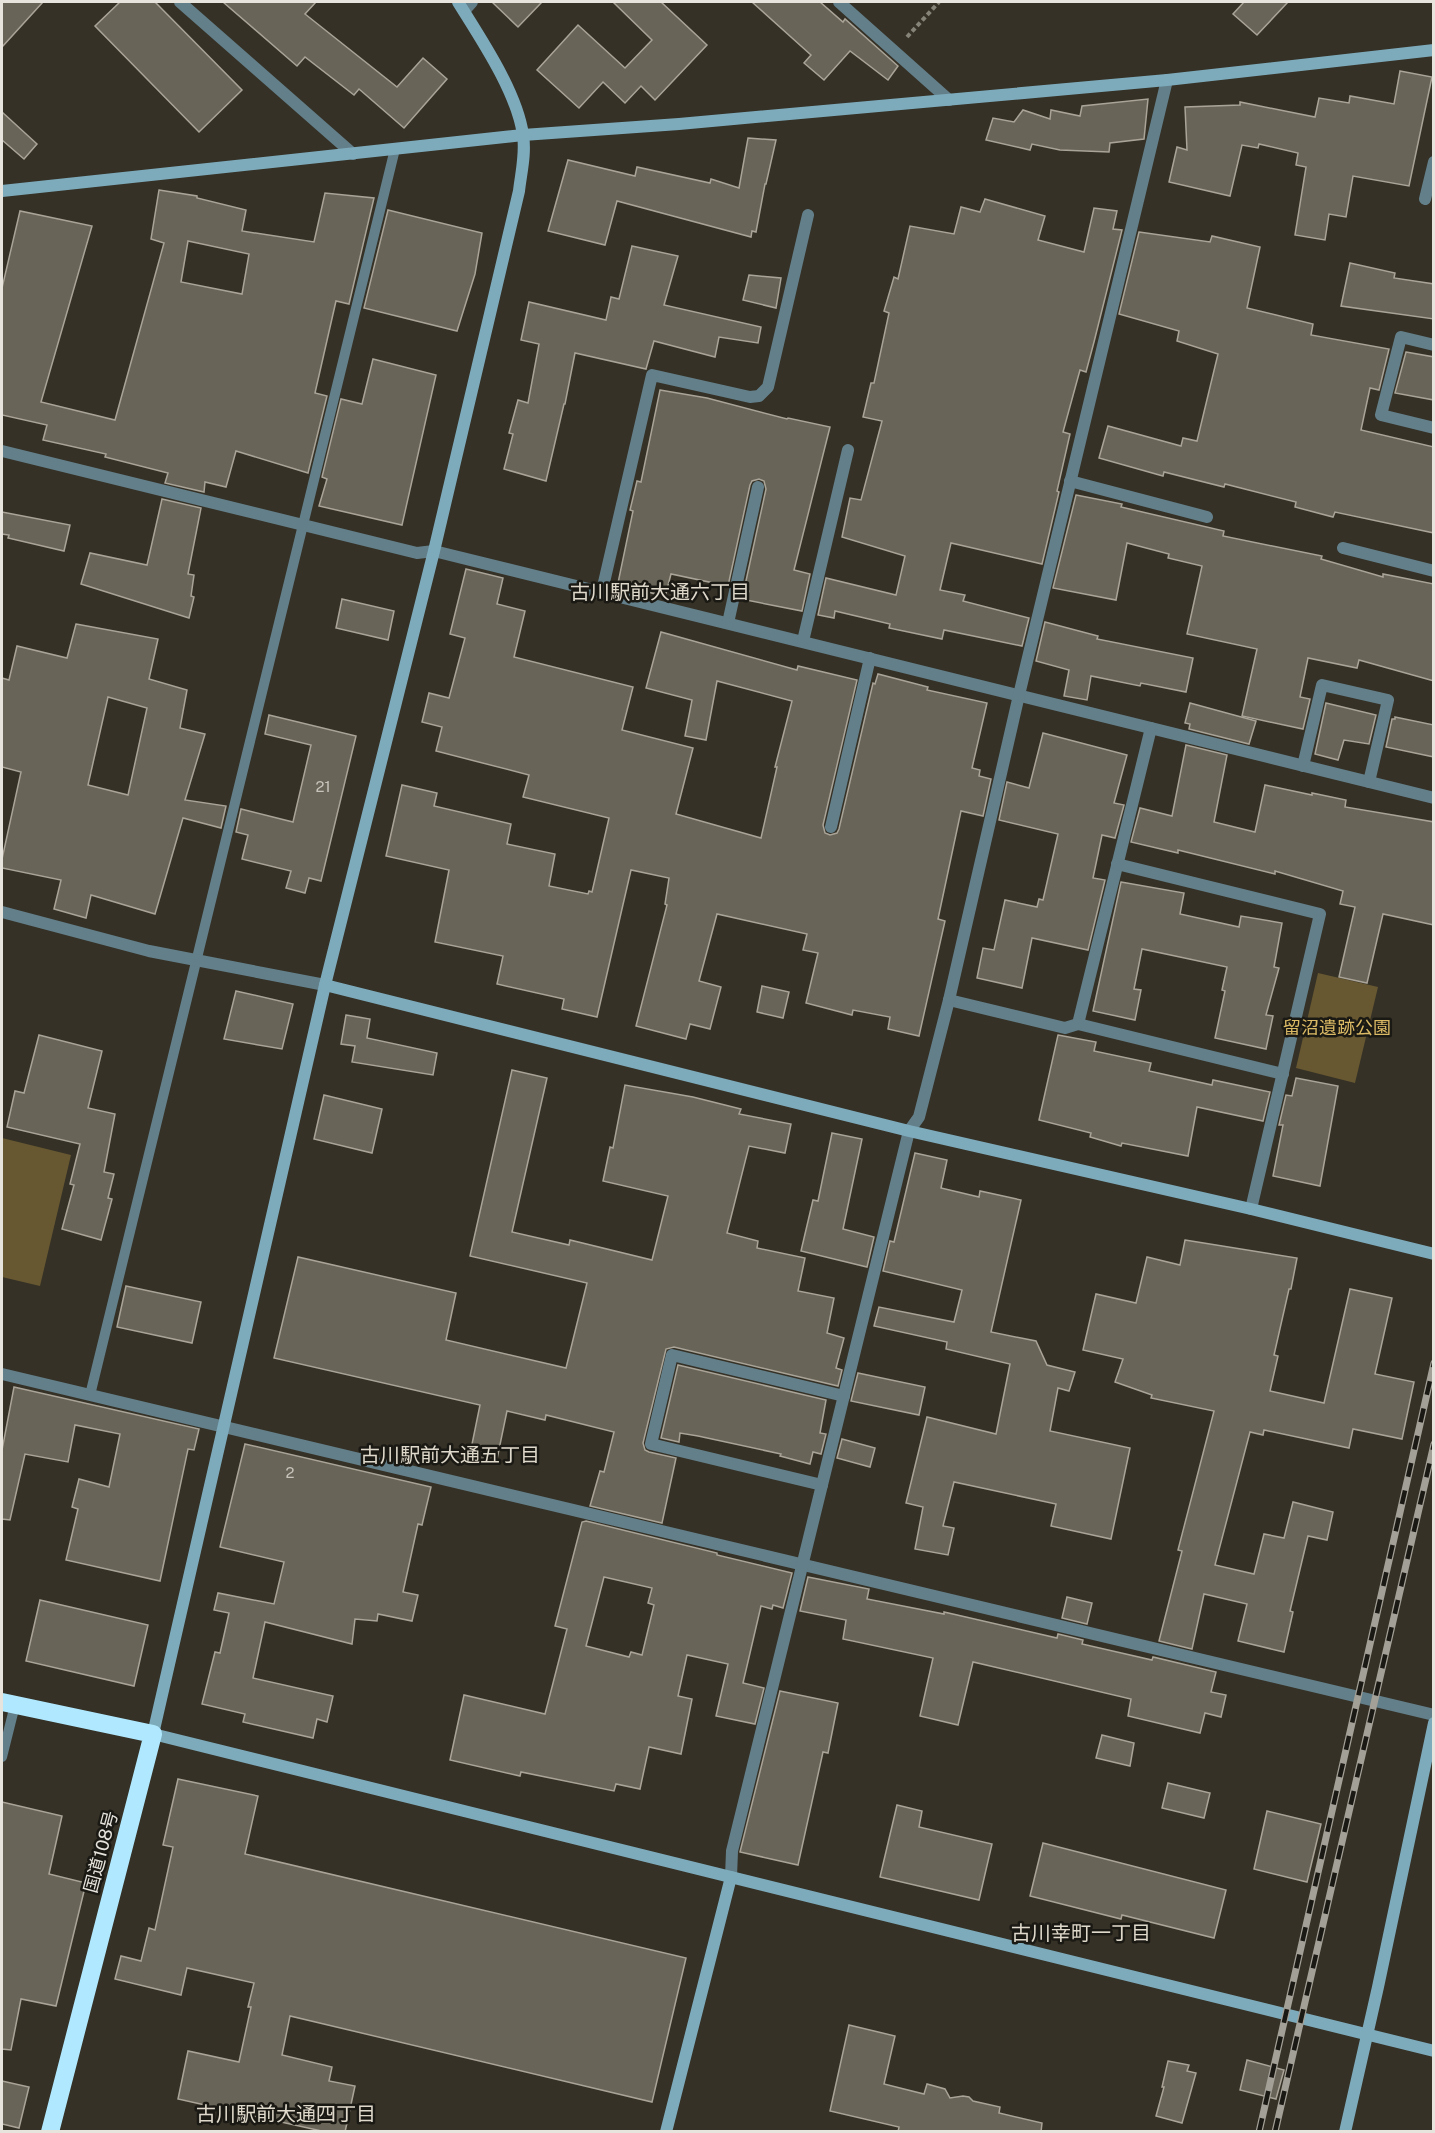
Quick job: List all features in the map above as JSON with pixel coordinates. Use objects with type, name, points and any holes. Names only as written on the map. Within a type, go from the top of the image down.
[{"type":"highway","points":[[8,1703],[153,1734]]},
{"type":"highway","name":"国道108号","points":[[50,2132],[153,1734]]},
{"type":"street","points":[[180,2],[353,154]]},
{"type":"street","points":[[839,2],[949,100]]},
{"type":"street","points":[[464,5],[503,78],[523,135],[524,155],[519,191],[434,550],[325,985],[153,1734],[1434,2050]]},
{"type":"street","points":[[2,190],[523,135],[679,124],[1167,80],[1434,50]]},
{"type":"street","points":[[666,2132],[731,1877],[732,1851],[909,1131],[919,1117],[949,1000],[1019,695],[1167,80]]},
{"type":"street","points":[[1425,199],[1434,162]]},
{"type":"street","points":[[602,591],[652,375],[750,397],[759,396],[768,387],[808,215]]},
{"type":"street","points":[[1434,345],[1401,337],[1381,415],[1434,428]]},
{"type":"street","points":[[803,641],[848,450]]},
{"type":"street","points":[[2,451],[417,553],[434,550],[1434,798]]},
{"type":"street","points":[[1070,482],[1207,517]]},
{"type":"street","points":[[728,623],[758,487]]},
{"type":"street","points":[[1343,548],[1434,571]]},
{"type":"street","points":[[831,828],[870,658]]},
{"type":"street","points":[[1303,766],[1322,685],[1388,700],[1369,782]]},
{"type":"street","points":[[1078,1024],[1151,728]]},
{"type":"street","points":[[1117,864],[1320,914],[1251,1209]]},
{"type":"street","points":[[2,912],[149,951],[325,985],[909,1131],[1251,1209],[1434,1254]]},
{"type":"street","points":[[949,1000],[1065,1028],[1078,1024],[1282,1074]]},
{"type":"street","points":[[822,1485],[651,1444],[672,1354],[844,1396]]},
{"type":"street","points":[[2,1374],[1434,1715]]},
{"type":"street","points":[[1345,2132],[1434,1723]]},
{"type":"lane","points":[[90,1395],[396,149]]},
{"type":"lane","points":[[2,1757],[8,1703]]},
{"type":"path","points":[[895,52],[939,2]]},
{"type":"green space","name":"留沼遺跡公園","points":[[1318,973],[1378,987],[1355,1083],[1296,1068]]},
{"type":"green space","points":[[2,1138],[71,1155],[40,1286],[2,1277]]},
{"type":"building","points":[[2,2],[43,2],[2,47]]},
{"type":"building","points":[[120,2],[155,2],[242,90],[199,132],[95,26]]},
{"type":"building","points":[[223,2],[316,2],[305,14],[397,87],[423,58],[447,79],[404,128],[359,89],[354,95],[305,57],[297,66]]},
{"type":"building","points":[[492,2],[542,2],[518,27]]},
{"type":"building","points":[[613,2],[661,2],[707,45],[655,100],[641,86],[625,103],[603,82],[579,108],[537,70],[578,25],[625,68],[652,40]]},
{"type":"building","points":[[752,2],[820,2],[843,22],[845,19],[898,66],[888,80],[850,51],[824,80],[804,63],[811,55]]},
{"type":"building","points":[[1244,2],[1288,2],[1257,35],[1233,14]]},
{"type":"building","points":[[1400,71],[1432,77],[1409,186],[1353,176],[1346,217],[1329,214],[1325,240],[1295,235],[1306,167],[1296,165],[1298,153],[1259,144],[1258,148],[1242,145],[1230,196],[1169,182],[1177,147],[1187,150],[1185,107],[1240,105],[1240,102],[1315,117],[1319,98],[1349,103],[1350,96],[1394,104]]},
{"type":"building","points":[[1148,99],[1144,139],[1110,143],[1109,152],[1060,150],[1032,144],[1030,150],[986,140],[993,118],[1014,122],[1023,110],[1050,119],[1051,110],[1080,116],[1082,106]]},
{"type":"building","points":[[2,112],[37,144],[24,159],[2,140]]},
{"type":"building","points":[[748,138],[776,140],[756,232],[752,231],[751,237],[617,201],[605,245],[548,231],[568,160],[635,176],[637,167],[710,183],[711,179],[739,188]]},
{"type":"building","points":[[159,190],[197,196],[197,198],[246,210],[242,231],[314,242],[325,193],[374,198],[349,304],[336,301],[315,393],[327,396],[308,473],[236,451],[226,487],[205,482],[204,492],[165,483],[168,473],[105,457],[106,454],[43,440],[47,425],[2,415],[2,288],[20,211],[92,226],[41,402],[115,420],[164,243],[151,239]],"holes":[[[188,241],[249,254],[242,294],[181,282]]]},
{"type":"building","points":[[985,199],[1045,216],[1038,240],[1084,252],[1094,208],[1117,211],[1113,229],[1122,230],[1086,372],[1080,370],[1063,432],[1070,434],[1042,564],[951,543],[940,590],[965,595],[963,601],[1029,618],[1022,646],[944,630],[942,639],[889,628],[890,624],[835,611],[834,618],[818,615],[826,578],[896,595],[905,556],[842,537],[850,498],[861,500],[882,421],[863,417],[871,383],[874,383],[889,313],[884,311],[894,277],[898,279],[910,226],[954,234],[961,207],[980,212]]},
{"type":"building","points":[[388,210],[482,233],[475,274],[457,331],[364,308]]},
{"type":"building","points":[[1139,232],[1210,242],[1212,236],[1260,247],[1247,308],[1313,324],[1311,335],[1389,349],[1379,390],[1370,388],[1361,430],[1434,447],[1434,533],[1335,512],[1333,517],[1295,507],[1296,502],[1225,484],[1224,487],[1164,472],[1163,476],[1099,458],[1108,426],[1181,446],[1183,438],[1197,441],[1218,354],[1177,341],[1179,331],[1119,314]]},
{"type":"building","points":[[632,246],[678,256],[664,305],[761,327],[758,343],[719,337],[715,357],[654,341],[646,369],[575,353],[546,481],[504,469],[513,434],[509,433],[518,400],[528,403],[539,344],[521,340],[529,302],[606,320],[611,297],[619,299]]},
{"type":"building","points":[[1350,263],[1395,273],[1394,278],[1434,284],[1434,319],[1341,306]]},
{"type":"building","points":[[749,275],[781,278],[776,308],[743,300]]},
{"type":"building","points":[[1406,352],[1434,357],[1434,400],[1395,393]]},
{"type":"building","points":[[373,359],[436,375],[402,525],[319,506],[327,479],[322,477],[341,399],[362,404]]},
{"type":"building","points":[[660,390],[707,398],[787,419],[830,427],[794,570],[810,574],[802,611],[746,600],[749,591],[744,590],[766,489],[764,481],[759,479],[752,481],[750,485],[728,586],[671,574],[665,597],[618,583],[633,511],[630,510],[637,481],[641,482]]},
{"type":"building","points":[[1076,495],[1122,504],[1121,507],[1224,531],[1223,536],[1322,556],[1321,559],[1383,577],[1383,574],[1434,584],[1434,681],[1359,660],[1357,668],[1308,658],[1300,697],[1310,699],[1303,729],[1242,716],[1257,649],[1187,634],[1202,566],[1168,558],[1169,554],[1127,543],[1116,600],[1053,588]]},
{"type":"building","points":[[162,499],[201,508],[188,574],[194,575],[191,596],[194,597],[189,618],[81,584],[90,553],[147,565]]},
{"type":"building","points":[[2,512],[70,525],[64,551],[8,538],[9,535],[2,534]]},
{"type":"building","points":[[466,569],[503,578],[497,604],[525,611],[514,657],[633,687],[622,730],[693,748],[676,814],[761,838],[777,767],[775,767],[792,701],[717,681],[706,740],[685,736],[692,700],[646,688],[661,632],[797,670],[798,666],[857,680],[823,825],[825,833],[830,835],[837,833],[839,829],[873,683],[875,684],[878,674],[928,687],[927,690],[987,703],[972,768],[980,770],[979,776],[991,779],[983,816],[961,811],[938,919],[945,921],[919,1036],[888,1029],[890,1017],[853,1010],[852,1015],[806,1003],[818,953],[803,950],[807,934],[717,914],[699,981],[721,987],[710,1029],[690,1024],[686,1039],[636,1026],[667,905],[665,904],[669,878],[631,870],[597,1017],[562,1009],[564,999],[497,984],[503,956],[435,942],[449,870],[386,856],[402,785],[437,793],[434,806],[511,824],[507,844],[555,854],[549,886],[588,894],[589,891],[592,892],[609,818],[523,797],[529,775],[436,751],[442,727],[422,722],[429,693],[449,698],[465,638],[450,634]]},
{"type":"building","points":[[342,599],[394,611],[388,640],[336,628]]},
{"type":"building","points":[[1045,622],[1098,636],[1097,639],[1193,658],[1186,692],[1091,676],[1087,700],[1064,696],[1069,670],[1036,661]]},
{"type":"building","points":[[76,624],[158,639],[149,679],[187,690],[180,728],[205,734],[185,800],[226,806],[221,828],[183,818],[155,914],[91,895],[86,918],[54,909],[61,880],[2,868],[21,772],[2,767],[2,678],[9,680],[17,646],[67,658]],"holes":[[[108,697],[147,708],[128,795],[88,785]]]},
{"type":"building","points":[[1190,703],[1256,721],[1249,744],[1189,729],[1190,724],[1185,723]]},
{"type":"building","points":[[1326,703],[1376,715],[1369,744],[1344,740],[1338,760],[1315,754]]},
{"type":"building","points":[[269,715],[356,736],[321,881],[309,878],[305,893],[286,888],[291,871],[242,859],[248,835],[236,832],[241,809],[293,822],[311,745],[265,734]]},
{"type":"building","points":[[1395,717],[1434,725],[1434,757],[1386,747],[1392,719]]},
{"type":"building","points":[[1043,733],[1127,755],[1114,803],[1124,805],[1115,838],[1102,835],[1093,878],[1105,880],[1088,950],[1032,938],[1022,988],[977,978],[983,948],[994,950],[1005,900],[1037,907],[1039,899],[1043,900],[1058,834],[999,820],[1007,782],[1029,788]]},
{"type":"building","points":[[1186,745],[1227,755],[1214,822],[1255,832],[1265,785],[1346,800],[1345,807],[1434,822],[1434,925],[1383,914],[1367,983],[1339,977],[1355,907],[1340,904],[1343,891],[1275,871],[1275,874],[1178,850],[1178,853],[1131,842],[1140,808],[1172,816]]},
{"type":"building","points":[[1121,882],[1184,893],[1180,914],[1239,927],[1241,916],[1282,923],[1274,967],[1279,968],[1266,1015],[1273,1016],[1266,1049],[1215,1038],[1225,991],[1222,990],[1227,967],[1142,949],[1134,989],[1141,990],[1135,1020],[1093,1011]]},
{"type":"building","points":[[762,986],[789,992],[783,1018],[757,1012]]},
{"type":"building","points":[[236,991],[293,1004],[282,1049],[224,1039]]},
{"type":"building","points":[[346,1015],[370,1019],[367,1038],[437,1053],[433,1075],[352,1062],[355,1046],[341,1044]]},
{"type":"building","points":[[39,1035],[102,1051],[88,1108],[115,1114],[104,1172],[114,1174],[108,1198],[112,1199],[101,1240],[62,1229],[74,1185],[70,1184],[80,1144],[7,1127],[15,1091],[24,1093]]},
{"type":"building","points":[[1058,1035],[1096,1042],[1094,1051],[1151,1063],[1149,1071],[1212,1085],[1213,1080],[1270,1092],[1263,1121],[1197,1107],[1188,1156],[1122,1143],[1121,1146],[1090,1137],[1091,1133],[1039,1120]]},
{"type":"building","points":[[512,1070],[547,1078],[512,1232],[569,1245],[570,1240],[652,1260],[668,1196],[603,1181],[610,1147],[613,1148],[625,1085],[693,1097],[741,1109],[739,1114],[791,1124],[785,1153],[749,1146],[727,1233],[758,1241],[757,1248],[805,1258],[798,1291],[834,1298],[827,1333],[844,1338],[836,1368],[842,1370],[838,1386],[674,1347],[666,1349],[643,1443],[645,1450],[649,1452],[676,1458],[662,1523],[590,1506],[600,1471],[604,1472],[614,1432],[546,1415],[545,1420],[507,1411],[496,1464],[469,1459],[480,1405],[274,1358],[298,1257],[456,1293],[446,1340],[566,1368],[587,1283],[470,1256]]},
{"type":"building","points":[[1296,1078],[1338,1086],[1320,1186],[1273,1176],[1283,1125],[1279,1125],[1286,1095],[1292,1096]]},
{"type":"building","points":[[324,1095],[382,1109],[372,1153],[314,1139]]},
{"type":"building","points":[[832,1133],[862,1139],[843,1229],[874,1237],[867,1267],[801,1251],[813,1200],[818,1201]]},
{"type":"building","points":[[915,1153],[947,1160],[941,1188],[979,1197],[980,1191],[1021,1200],[991,1332],[1036,1341],[1047,1365],[1075,1372],[1069,1391],[1058,1388],[1050,1431],[1130,1448],[1111,1539],[1051,1526],[1056,1504],[954,1482],[943,1526],[954,1528],[948,1555],[915,1549],[923,1507],[906,1503],[927,1417],[996,1434],[1010,1364],[946,1349],[947,1342],[874,1326],[879,1307],[954,1322],[962,1290],[883,1271],[890,1241],[894,1242]]},
{"type":"building","points":[[1185,1240],[1297,1258],[1274,1355],[1278,1356],[1270,1391],[1324,1403],[1350,1289],[1392,1298],[1375,1374],[1414,1382],[1402,1439],[1353,1429],[1349,1448],[1264,1430],[1263,1435],[1250,1432],[1215,1565],[1254,1574],[1264,1534],[1284,1538],[1293,1502],[1333,1512],[1327,1540],[1308,1536],[1290,1611],[1293,1612],[1284,1652],[1238,1641],[1247,1604],[1204,1594],[1192,1649],[1159,1641],[1182,1551],[1178,1550],[1214,1411],[1151,1398],[1152,1395],[1115,1382],[1123,1359],[1083,1350],[1096,1294],[1136,1303],[1147,1257],[1180,1265]]},
{"type":"building","points":[[126,1286],[201,1302],[192,1343],[117,1327]]},
{"type":"building","points":[[678,1365],[826,1400],[820,1433],[826,1434],[821,1454],[813,1452],[810,1464],[780,1456],[781,1454],[698,1436],[680,1433],[679,1442],[661,1438]]},
{"type":"building","points":[[858,1373],[925,1387],[919,1415],[851,1401]]},
{"type":"building","points":[[14,1387],[199,1429],[194,1450],[188,1449],[160,1581],[66,1560],[78,1509],[72,1507],[79,1479],[109,1487],[120,1434],[75,1425],[68,1462],[25,1454],[10,1520],[2,1519],[2,1450]]},
{"type":"building","points":[[842,1439],[875,1448],[870,1467],[837,1458]]},
{"type":"building","points":[[245,1444],[431,1487],[422,1525],[418,1524],[403,1592],[418,1595],[412,1621],[378,1614],[377,1621],[355,1619],[352,1644],[265,1622],[253,1678],[333,1696],[327,1722],[317,1719],[313,1738],[243,1722],[245,1714],[202,1704],[215,1652],[220,1653],[229,1613],[214,1610],[218,1593],[274,1604],[284,1562],[220,1547]]},
{"type":"building","points":[[586,1521],[792,1573],[783,1608],[773,1605],[772,1609],[761,1606],[743,1683],[764,1688],[755,1724],[716,1716],[728,1664],[687,1655],[678,1696],[692,1699],[681,1754],[649,1747],[640,1789],[616,1784],[614,1791],[521,1772],[520,1776],[450,1760],[464,1695],[545,1714],[567,1629],[555,1626],[582,1522]],"holes":[[[604,1577],[652,1588],[648,1603],[654,1605],[642,1655],[631,1652],[629,1657],[586,1646]]]},
{"type":"building","points":[[808,1577],[869,1589],[867,1599],[944,1614],[944,1612],[1057,1638],[1058,1634],[1083,1640],[1082,1644],[1216,1672],[1211,1692],[1226,1695],[1221,1717],[1205,1713],[1200,1733],[1128,1716],[1131,1699],[973,1662],[958,1725],[920,1716],[933,1658],[843,1639],[846,1620],[800,1611]]},
{"type":"building","points":[[1067,1597],[1092,1603],[1087,1624],[1062,1618]]},
{"type":"building","points":[[40,1600],[148,1625],[134,1686],[26,1661]]},
{"type":"building","points":[[780,1691],[838,1703],[828,1753],[823,1752],[798,1865],[740,1852]]},
{"type":"building","points":[[1102,1735],[1134,1743],[1130,1766],[1096,1758]]},
{"type":"building","points":[[178,1779],[258,1796],[245,1854],[686,1958],[652,2102],[290,2016],[282,2055],[332,2067],[329,2081],[355,2086],[345,2132],[326,2132],[178,2099],[188,2051],[239,2062],[254,1983],[187,1968],[181,1995],[115,1979],[121,1956],[141,1961],[149,1928],[155,1930],[173,1847],[163,1845]]},
{"type":"building","points":[[1168,1783],[1210,1793],[1204,1818],[1162,1808]]},
{"type":"building","points":[[2,1802],[62,1816],[49,1874],[86,1883],[56,2006],[21,1999],[11,2050],[2,2049]]},
{"type":"building","points":[[897,1805],[922,1811],[919,1827],[992,1844],[979,1900],[880,1877]]},
{"type":"building","points":[[1267,1811],[1321,1824],[1307,1882],[1254,1869]]},
{"type":"building","points":[[1043,1843],[1226,1890],[1214,1938],[1122,1915],[1121,1919],[1030,1896]]},
{"type":"building","points":[[849,2025],[895,2036],[884,2084],[924,2094],[927,2084],[945,2089],[950,2098],[969,2097],[973,2101],[1000,2107],[999,2113],[1042,2123],[1041,2132],[898,2132],[899,2127],[830,2111]]},
{"type":"building","points":[[1247,2060],[1284,2070],[1276,2099],[1240,2090]]},
{"type":"building","points":[[1168,2061],[1189,2065],[1187,2071],[1196,2073],[1182,2123],[1156,2116]]},
{"type":"building","points":[[2,2081],[29,2087],[19,2128],[2,2124]]},
{"type":"railway","points":[[1259,2132],[1434,1363]]},
{"type":"railway","points":[[1275,2132],[1434,1444]]},
{"type":"district","name":"古川駅前大通六丁目","points":[[660,592]]},
{"type":"district","name":"古川駅前大通五丁目","points":[[450,1455]]},
{"type":"district","name":"古川幸町一丁目","points":[[1081,1933]]},
{"type":"district","name":"古川駅前大通四丁目","points":[[286,2114]]}]
